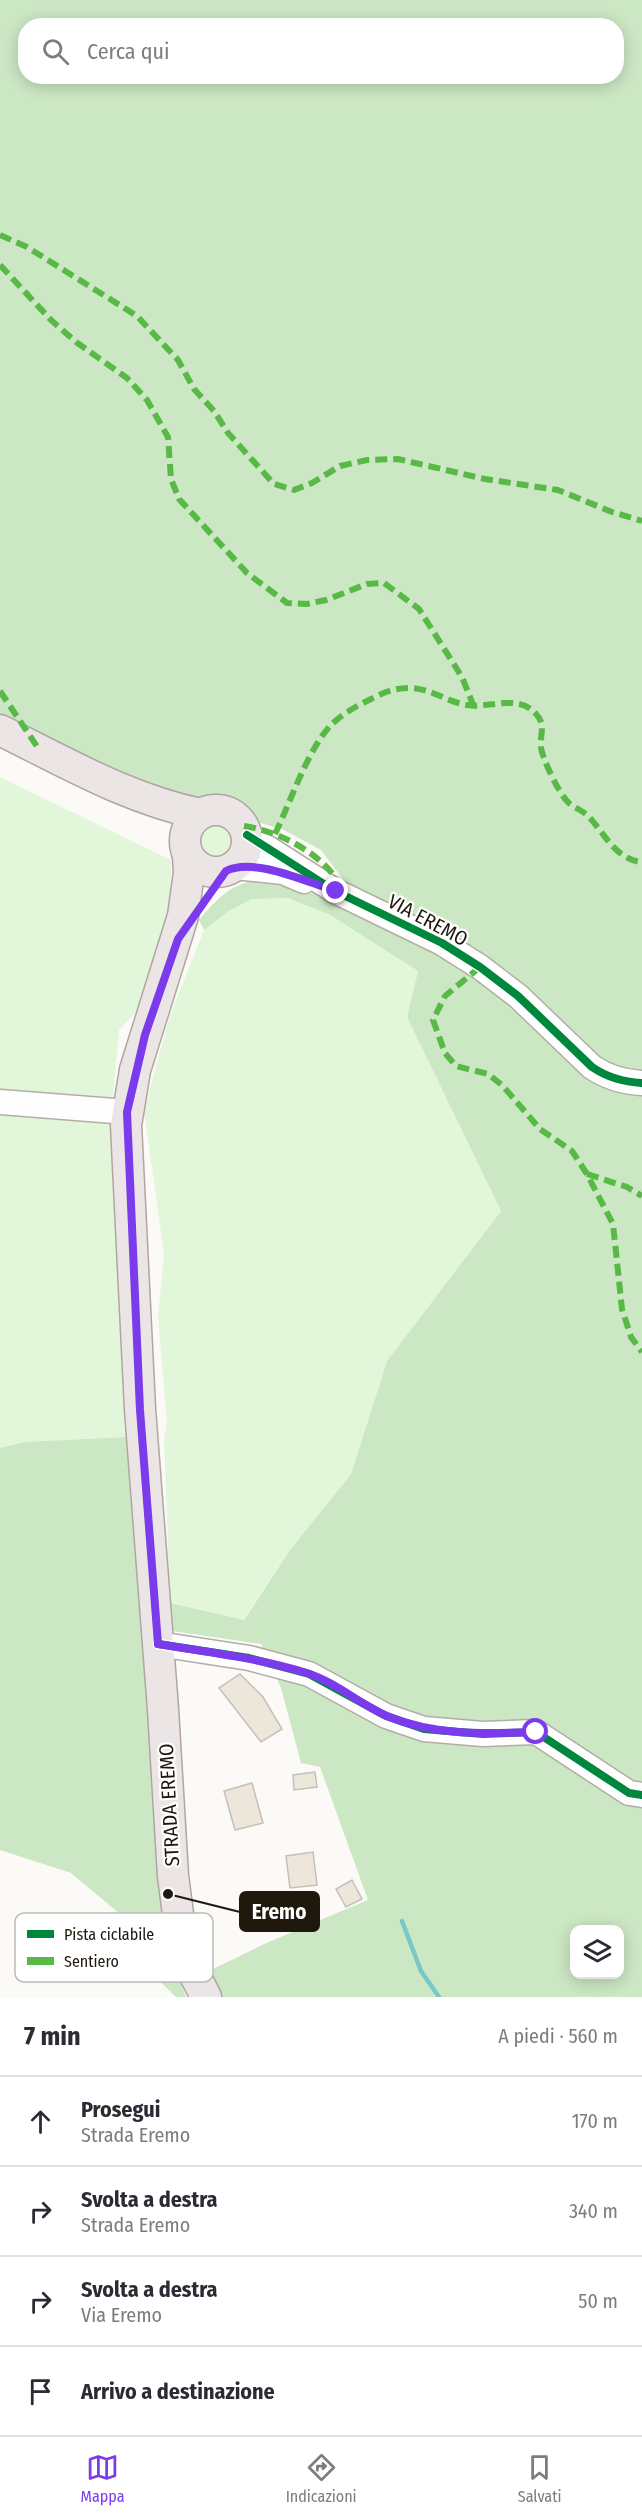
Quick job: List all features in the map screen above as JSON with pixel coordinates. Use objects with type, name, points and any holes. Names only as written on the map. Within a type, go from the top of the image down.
[{"type":"main road","points":[[0,730],[101,782],[157,803],[200,814],[219,810],[229,812],[237,818],[247,835],[245,855],[230,869],[209,872],[193,862],[174,832],[110,792],[101,782]]},
{"type":"main road","points":[[186,851],[187,829],[200,814]]},
{"type":"main road","name":"STRADA EREMO","points":[[178,1913],[173,1876],[140,1410],[127,1112],[145,1035],[178,939],[186,895],[186,851]]},
{"type":"main road","name":"STRADA EREMO","points":[[178,939],[230,869]]},
{"type":"main road","name":"STRADA EREMO","points":[[198,1982],[206,1997]]},
{"type":"street","name":"VIA EREMO","points":[[247,835],[336,891],[442,943],[480,967],[518,996],[592,1067],[606,1076],[626,1082],[642,1083]]},
{"type":"street","name":"VIA EREMO","points":[[230,869],[283,872],[336,891]]},
{"type":"street","points":[[0,1102],[127,1112]]},
{"type":"street","points":[[158,1644],[249,1658],[309,1674],[386,1716],[424,1730],[483,1734],[536,1732],[629,1793],[642,1795]]},
{"type":"green space","points":[[0,0],[642,0],[642,1997],[221,1997],[211,1982],[213,1982],[213,1969],[264,1944],[368,1900],[320,1767],[301,1763],[281,1688],[261,1644],[172,1631],[170,1603],[244,1620],[290,1550],[351,1474],[387,1361],[501,1211],[407,1017],[418,971],[330,915],[288,898],[252,899],[229,911],[204,930],[199,920],[227,892],[247,882],[272,881],[318,894],[351,890],[321,850],[282,829],[260,823],[233,799],[172,800],[0,720]]},
{"type":"green space","points":[[0,777],[171,860],[172,910],[136,1012],[119,1030],[111,1124],[126,1437],[24,1442],[0,1448]]},
{"type":"green space","points":[[216,824],[228,829],[233,841],[228,853],[216,858],[204,853],[199,841],[204,829]]},
{"type":"green space","points":[[288,898],[330,915],[418,971],[407,1017],[501,1211],[387,1361],[351,1474],[290,1550],[243,1620],[170,1603],[164,1440],[167,1423],[158,1317],[164,1254],[144,1111],[170,1015],[204,930],[229,911],[252,899]]},
{"type":"green space","points":[[126,1437],[142,1623],[162,1913],[119,1913],[71,1873],[0,1850],[0,1448],[24,1442]]},
{"type":"green space","points":[[161,1982],[180,1982],[186,1997],[176,1997]]},
{"type":"building","points":[[240,1674],[263,1697],[282,1729],[261,1742],[219,1688]]},
{"type":"building","points":[[315,1772],[317,1787],[294,1790],[293,1775]]},
{"type":"building","points":[[252,1783],[263,1823],[235,1830],[224,1791]]},
{"type":"building","points":[[313,1852],[317,1885],[290,1888],[286,1856]]},
{"type":"building","points":[[352,1880],[362,1899],[346,1907],[336,1889]]},
{"type":"waterway","points":[[402,1921],[421,1971],[439,1997]]},
{"type":"marked path","points":[[0,235],[27,247],[137,316],[178,360],[194,389],[214,411],[228,433],[274,484],[294,490],[312,483],[340,466],[367,460],[398,459],[485,479],[558,490],[612,512],[642,521]]},
{"type":"marked path","points":[[0,265],[51,320],[76,342],[127,378],[147,400],[168,437],[171,479],[179,499],[247,573],[287,603],[307,604],[326,600],[367,584],[384,583],[419,609],[462,677],[474,707]]},
{"type":"marked path","points":[[275,834],[307,762],[331,725],[349,711],[379,695],[412,688],[467,705],[512,703],[529,708],[541,722],[542,753],[564,797],[589,817],[625,857],[642,862]]},
{"type":"marked path","points":[[0,691],[38,748]]},
{"type":"marked path","points":[[244,826],[270,832],[308,851],[337,880],[335,891]]},
{"type":"marked path","points":[[480,967],[445,996],[433,1020],[445,1053],[456,1066],[488,1074],[502,1085],[540,1129],[572,1151],[587,1174],[613,1224],[622,1309],[631,1337],[642,1352]]},
{"type":"marked path","points":[[587,1174],[627,1187],[642,1196]]},
{"type":"cycle path","points":[[247,835],[335,891],[442,943],[480,967],[518,996],[598,1071],[616,1079],[642,1083]]},
{"type":"cycle path","points":[[158,1644],[249,1658],[309,1674],[386,1716],[424,1729],[483,1734],[536,1732],[629,1793],[642,1795]]},
{"type":"place","name":"Eremo","points":[[168,1894]]},
{"type":"route","points":[[336,891],[283,872],[234,867],[226,871],[178,939],[135,1070],[128,1101],[126,1125],[140,1410],[158,1644],[249,1658],[309,1674],[386,1716],[424,1730],[483,1734],[536,1732]]}]
